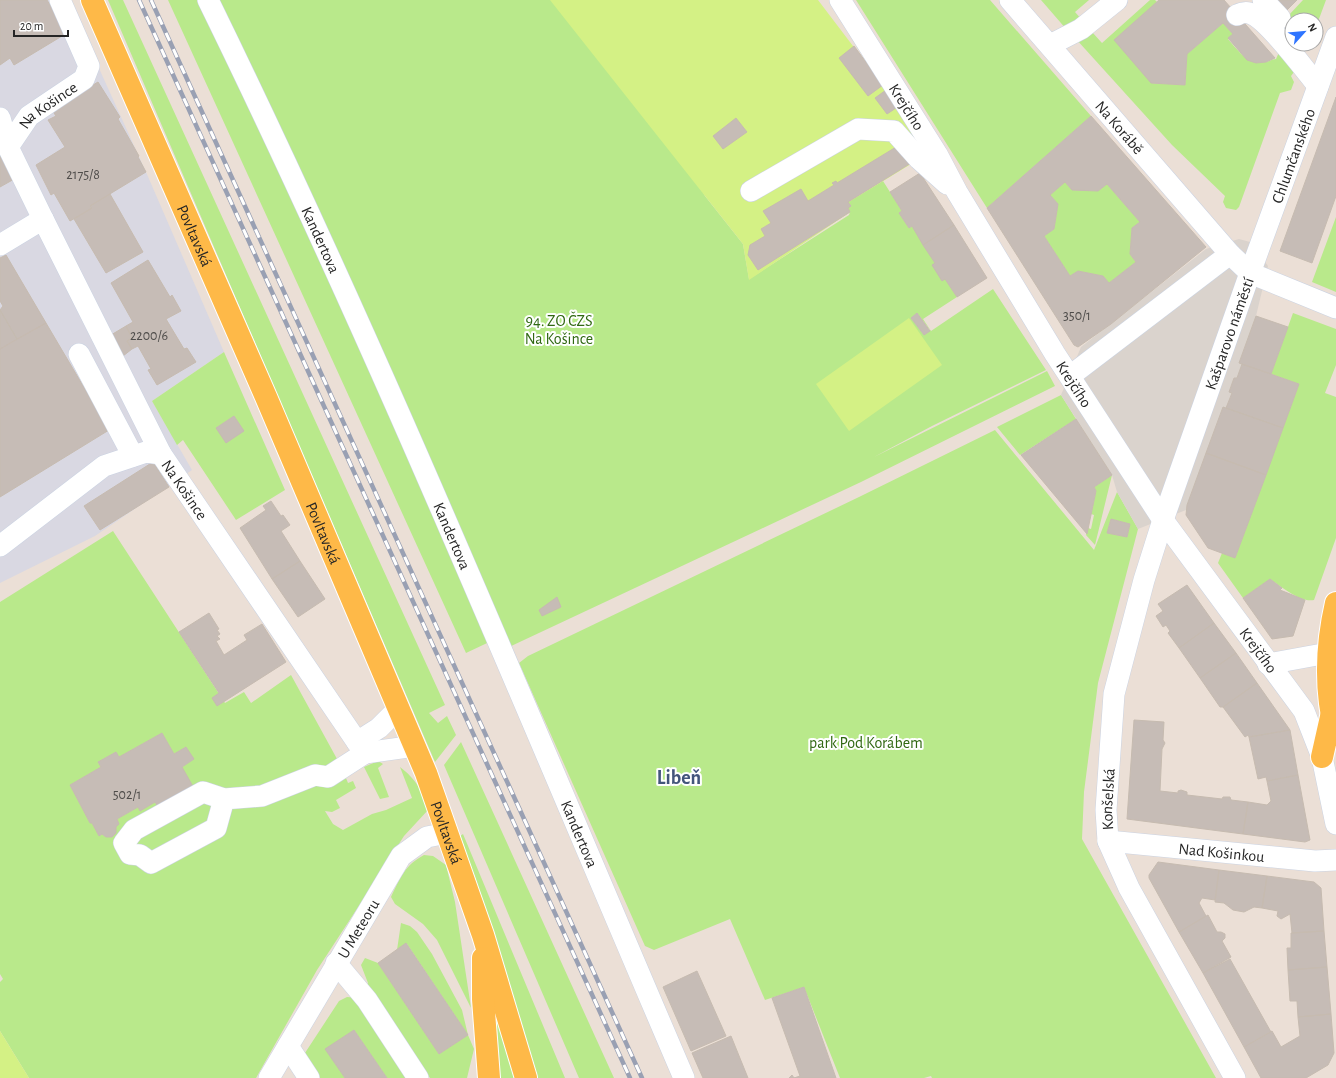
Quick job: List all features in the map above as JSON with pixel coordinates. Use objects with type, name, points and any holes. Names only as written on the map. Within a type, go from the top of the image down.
[{"type":"main road","name":"Povltavská","points":[[92,0],[266,396],[415,746],[483,935],[526,1078]]},
{"type":"main road","points":[[1322,757],[1334,725],[1328,653],[1336,603]]},
{"type":"main road","points":[[483,935],[483,999],[489,1078]]},
{"type":"street","name":"Na Košince","points":[[8,147],[29,116],[84,79],[89,66],[60,0]]},
{"type":"street","name":"Kandertova","points":[[208,0],[260,106],[369,348],[497,638],[502,653],[684,1078]]},
{"type":"street","name":"Krejčího","points":[[840,0],[938,154],[957,192],[1070,376],[1163,520],[1304,711],[1322,757],[1336,824]]},
{"type":"street","name":"Na Korábě","points":[[1010,0],[1230,254]]},
{"type":"street","points":[[1050,45],[1081,29],[1117,0]]},
{"type":"street","points":[[1264,0],[1280,18]]},
{"type":"street","points":[[1237,15],[1243,12],[1250,13],[1263,20],[1318,86]]},
{"type":"street","name":"Chlumčanského","points":[[1250,273],[1336,37]]},
{"type":"street","name":"Na Košince","points":[[0,118],[8,147],[161,454],[177,480],[361,747]]},
{"type":"street","points":[[751,191],[858,129],[894,131],[919,158],[957,192]]},
{"type":"street","points":[[0,245],[43,219]]},
{"type":"street","name":"Kašparovo náměstí","points":[[1070,376],[1230,254],[1250,273],[1163,520]]},
{"type":"street","points":[[1250,273],[1336,308]]},
{"type":"street","points":[[104,341],[73,356],[133,456]]},
{"type":"street","points":[[0,546],[104,466],[146,452],[161,454]]},
{"type":"street","name":"Konšelská","points":[[1163,520],[1144,580],[1114,694],[1106,810],[1108,841],[1129,888],[1236,1078]]},
{"type":"street","points":[[1268,664],[1328,653]]},
{"type":"street","points":[[224,799],[262,796],[315,775],[328,777],[342,768],[399,708]]},
{"type":"street","points":[[361,747],[415,746]]},
{"type":"street","name":"U Meteoru","points":[[269,1078],[401,856],[427,837],[447,833]]},
{"type":"street","name":"Nad Košinkou","points":[[1108,841],[1315,861],[1336,860]]},
{"type":"street","points":[[336,963],[367,1000],[418,1078]]},
{"type":"street","points":[[288,1046],[309,1078]]},
{"type":"shaded area","points":[[0,0],[68,0],[146,172],[224,352],[152,401],[192,470],[95,536],[0,583]]},
{"type":"shaded area","points":[[1239,239],[1250,242],[1268,266],[1256,316],[1239,363],[1242,364],[1237,378],[1234,378],[1229,391],[1232,393],[1226,408],[1223,407],[1186,510],[1138,529],[1117,492],[1112,475],[1061,395],[1081,347],[1206,249]]},
{"type":"green space","points":[[108,0],[123,0],[445,705],[429,713],[438,723],[447,716],[456,735],[435,762]]},
{"type":"green space","name":"94. ZO ČZS Na Košince","points":[[168,0],[602,0],[705,196],[743,244],[749,279],[849,215],[850,212],[848,202],[883,181],[902,211],[899,213],[909,228],[912,226],[957,297],[923,319],[931,331],[993,289],[1046,370],[932,426],[874,457],[1047,371],[1055,386],[861,482],[507,648],[502,636],[466,653]],"holes":[[[917,313],[930,330],[924,335],[911,318]]]},
{"type":"green space","points":[[550,0],[818,0],[929,146],[911,164],[849,202],[851,206],[848,208],[850,212],[749,280],[743,244]]},
{"type":"green space","points":[[856,0],[990,0],[1091,116],[987,208]]},
{"type":"green space","points":[[1041,0],[1089,0],[1075,12],[1082,20],[1067,30]]},
{"type":"green space","points":[[1150,0],[1155,0],[1157,2],[1151,83],[1185,85],[1187,54],[1223,23],[1233,34],[1228,39],[1243,56],[1253,61],[1267,62],[1276,59],[1280,50],[1294,72],[1291,76],[1294,82],[1291,90],[1280,93],[1239,207],[1236,210],[1226,208],[1223,202],[1225,196],[1172,145],[1076,39],[1092,32],[1102,43]]},
{"type":"green space","points":[[1303,0],[1326,0],[1322,12],[1292,12]]},
{"type":"green space","points":[[1065,182],[1072,190],[1098,191],[1107,184],[1140,222],[1132,228],[1130,254],[1136,262],[1109,283],[1103,276],[1078,271],[1070,276],[1044,236],[1054,229],[1058,204],[1050,195]]},
{"type":"green space","points":[[1336,217],[1336,292],[1312,282]]},
{"type":"green space","points":[[1293,313],[1336,329],[1336,365],[1325,393],[1336,397],[1336,538],[1314,600],[1297,597],[1270,579],[1243,598],[1218,563],[1222,553],[1235,558],[1299,384],[1271,374]]},
{"type":"green space","points":[[909,318],[942,365],[849,431],[816,384]]},
{"type":"green space","points":[[224,352],[285,490],[236,520],[183,440],[177,445],[152,401]],"holes":[[[234,416],[243,431],[216,428]]]},
{"type":"green space","points":[[1061,395],[1076,419],[1020,455],[997,427]]},
{"type":"green space","name":"park Pod Korábem","points":[[995,430],[1094,550],[1117,492],[1138,529],[1098,683],[1084,792],[1082,839],[1216,1078],[932,1078],[931,1076],[924,1078],[840,1078],[804,987],[765,1000],[730,919],[654,950],[645,946],[519,663],[528,656]],"holes":[[[1111,519],[1130,524],[1127,537],[1107,533]]]},
{"type":"green space","points":[[1112,475],[1095,545],[1086,535],[1088,528],[1091,529],[1094,515],[1091,514],[1096,491],[1094,487]]},
{"type":"green space","points":[[113,531],[225,703],[244,692],[251,703],[291,675],[342,768],[348,783],[353,781],[356,788],[336,800],[340,808],[332,812],[325,811],[333,824],[343,830],[372,814],[386,810],[412,798],[400,767],[411,776],[421,791],[429,809],[404,836],[317,970],[256,1078],[29,1078],[0,1031],[0,982],[3,979],[0,974],[0,602]],"holes":[[[162,733],[174,754],[186,747],[193,759],[182,767],[159,810],[155,802],[140,810],[138,807],[117,819],[119,824],[116,827],[116,833],[112,837],[106,837],[102,834],[99,836],[92,823],[90,823],[70,785],[101,767],[98,762],[116,752],[119,757]]]},
{"type":"green space","points":[[461,742],[614,1078],[579,1078],[444,765]]},
{"type":"green space","points":[[378,761],[383,764],[378,768],[389,797],[380,799],[364,767]]},
{"type":"green space","points":[[463,834],[565,1078],[538,1078],[476,880],[460,836]]},
{"type":"green space","points":[[424,855],[433,856],[446,865],[455,902],[471,1008],[437,940],[423,924],[395,904],[391,897],[400,878],[412,863]]},
{"type":"green space","points":[[401,923],[410,926],[417,932],[432,954],[462,1010],[468,1035],[407,944],[397,950]]},
{"type":"green space","points":[[365,958],[378,963],[439,1054],[468,1035],[474,1049],[467,1078],[430,1078],[367,985],[368,983],[361,965]]},
{"type":"green space","points":[[347,997],[359,998],[413,1078],[387,1078],[354,1030],[326,1049],[345,1078],[318,1078],[303,1056],[339,1001]]},
{"type":"green space","points":[[496,1008],[516,1078],[498,1078],[494,1015]]},
{"type":"green space","points":[[0,1031],[29,1078],[0,1078]]},
{"type":"building","points":[[0,0],[47,0],[67,33],[14,65],[10,58],[0,65]]},
{"type":"building","points":[[1159,0],[1224,0],[1275,58],[1266,62],[1256,63],[1247,60],[1228,38],[1233,34],[1223,23],[1187,54],[1185,85],[1151,83],[1114,40]]},
{"type":"building","points":[[1277,0],[1297,0],[1287,10]]},
{"type":"building","points":[[854,46],[883,85],[868,96],[839,58]]},
{"type":"building","points":[[98,82],[120,117],[118,119],[139,156],[138,157],[146,172],[90,206],[92,208],[70,221],[54,193],[51,195],[36,165],[65,147],[48,120],[56,116],[52,110]]},
{"type":"building","points":[[886,90],[899,106],[887,114],[875,98]]},
{"type":"building","points":[[1336,97],[1336,196],[1312,263],[1280,251]]},
{"type":"building","points":[[1091,116],[1206,247],[1111,324],[1078,347],[1074,345],[987,208]],"holes":[[[1065,182],[1072,190],[1098,191],[1107,184],[1140,222],[1132,228],[1130,254],[1136,262],[1109,283],[1103,276],[1078,271],[1070,276],[1044,236],[1054,229],[1058,204],[1050,195]]]},
{"type":"building","points":[[736,118],[747,132],[723,149],[713,136]]},
{"type":"building","points":[[901,144],[911,163],[848,202],[851,206],[848,208],[850,212],[758,270],[748,255],[750,245],[765,236],[761,229],[771,223],[763,211],[801,189],[808,201],[834,185],[832,183],[836,181],[837,183]]},
{"type":"building","points":[[0,151],[16,178],[0,187]]},
{"type":"building","points":[[920,173],[954,225],[923,245],[912,226],[909,228],[899,213],[902,211],[890,192]]},
{"type":"building","points":[[110,194],[143,252],[106,273],[74,219],[92,208],[90,206]]},
{"type":"building","points":[[954,225],[987,278],[957,297],[945,279],[942,281],[932,265],[935,263],[923,245]]},
{"type":"building","points":[[6,255],[46,323],[17,339],[0,310],[3,306],[0,301],[0,258]]},
{"type":"building","points":[[148,260],[170,297],[172,295],[181,311],[166,319],[184,349],[187,348],[196,362],[157,385],[148,370],[151,369],[138,346],[132,349],[127,341],[132,338],[126,326],[133,322],[111,283]]},
{"type":"building","points":[[0,310],[17,339],[0,349]]},
{"type":"building","points":[[917,313],[930,331],[924,335],[911,318]]},
{"type":"building","points":[[1256,316],[1288,327],[1271,374],[1239,363]]},
{"type":"building","points":[[46,323],[109,430],[0,497],[0,349]]},
{"type":"building","points":[[126,326],[132,338],[127,341],[132,349],[123,356],[111,335]]},
{"type":"building","points":[[1242,364],[1299,384],[1283,428],[1226,408],[1232,393],[1229,392],[1234,378],[1237,378]]},
{"type":"building","points":[[1223,407],[1283,428],[1266,475],[1206,453]]},
{"type":"building","points":[[234,416],[244,431],[226,443],[216,428]]},
{"type":"building","points":[[1076,419],[1112,475],[1094,487],[1096,491],[1087,534],[1021,455]]},
{"type":"building","points":[[1206,453],[1266,475],[1235,558],[1208,548],[1186,515],[1187,505]]},
{"type":"building","points":[[153,462],[169,487],[100,530],[84,506]]},
{"type":"building","points":[[271,501],[281,516],[283,515],[290,525],[281,531],[300,561],[272,579],[240,528],[266,510],[263,506]]},
{"type":"building","points":[[1111,519],[1130,524],[1127,537],[1107,533]]},
{"type":"building","points":[[300,561],[325,599],[298,617],[272,579]]},
{"type":"building","points":[[1270,579],[1282,588],[1280,590],[1305,600],[1293,636],[1272,639],[1243,598]]},
{"type":"building","points":[[1187,585],[1214,623],[1179,648],[1168,633],[1170,631],[1166,625],[1163,627],[1156,616],[1163,611],[1158,604]]},
{"type":"building","points":[[557,597],[561,607],[542,616],[539,610]]},
{"type":"building","points":[[209,613],[219,629],[217,630],[220,634],[217,636],[220,639],[216,641],[224,655],[247,640],[244,635],[262,624],[286,662],[217,706],[212,698],[219,693],[179,632]]},
{"type":"building","points":[[1214,623],[1236,653],[1200,678],[1179,648]]},
{"type":"building","points":[[1236,653],[1257,683],[1223,707],[1220,707],[1200,678]]},
{"type":"building","points":[[1257,683],[1290,730],[1249,737],[1248,735],[1245,737],[1223,707]]},
{"type":"building","points":[[1134,720],[1164,722],[1163,740],[1165,743],[1162,749],[1160,791],[1178,793],[1178,791],[1181,790],[1187,792],[1187,795],[1222,799],[1223,797],[1230,797],[1231,800],[1248,802],[1243,834],[1127,819]]},
{"type":"building","points":[[1290,730],[1298,775],[1267,781],[1266,777],[1258,779],[1249,737]]},
{"type":"building","points":[[162,733],[174,754],[186,747],[194,759],[182,767],[195,790],[160,810],[155,802],[140,811],[138,807],[117,819],[119,824],[116,827],[116,833],[112,837],[106,837],[102,834],[99,836],[92,823],[90,823],[70,785],[101,767],[98,762],[116,752],[119,757]]},
{"type":"building","points":[[1298,775],[1310,840],[1305,842],[1243,834],[1248,802],[1267,805],[1271,801],[1267,781]]},
{"type":"building","points":[[1158,862],[1219,870],[1215,900],[1202,898],[1199,903],[1206,916],[1179,932],[1149,878],[1149,875]]},
{"type":"building","points":[[1219,870],[1267,876],[1262,908],[1254,907],[1244,912],[1233,910],[1224,903],[1215,902]]},
{"type":"building","points":[[1267,876],[1314,882],[1321,888],[1324,931],[1292,933],[1290,914],[1281,919],[1277,916],[1278,911],[1262,908]]},
{"type":"building","points":[[1208,915],[1217,932],[1225,934],[1225,938],[1222,941],[1231,957],[1203,973],[1179,932]]},
{"type":"building","points":[[1324,931],[1327,967],[1288,970],[1287,948],[1291,948],[1291,933]]},
{"type":"building","points":[[406,943],[468,1035],[439,1054],[378,963]]},
{"type":"building","points":[[1230,959],[1271,1032],[1244,1047],[1203,973]]},
{"type":"building","points":[[1327,967],[1331,1014],[1298,1017],[1297,1001],[1290,1001],[1288,970]]},
{"type":"building","points":[[697,971],[726,1036],[691,1051],[663,987]]},
{"type":"building","points":[[804,987],[836,1078],[794,1078],[800,1076],[772,998]]},
{"type":"building","points":[[1331,1014],[1334,1053],[1328,1065],[1306,1078],[1261,1078],[1244,1047],[1272,1031],[1281,1047],[1300,1036],[1298,1017]]},
{"type":"building","points":[[354,1030],[387,1078],[345,1078],[325,1049]]},
{"type":"building","points":[[731,1036],[748,1078],[703,1078],[692,1053]]},
{"type":"railway","points":[[139,0],[630,1078]]},
{"type":"railway","points":[[151,0],[642,1078]]},
{"type":"district","name":"Libeň","points":[[679,777]]}]
